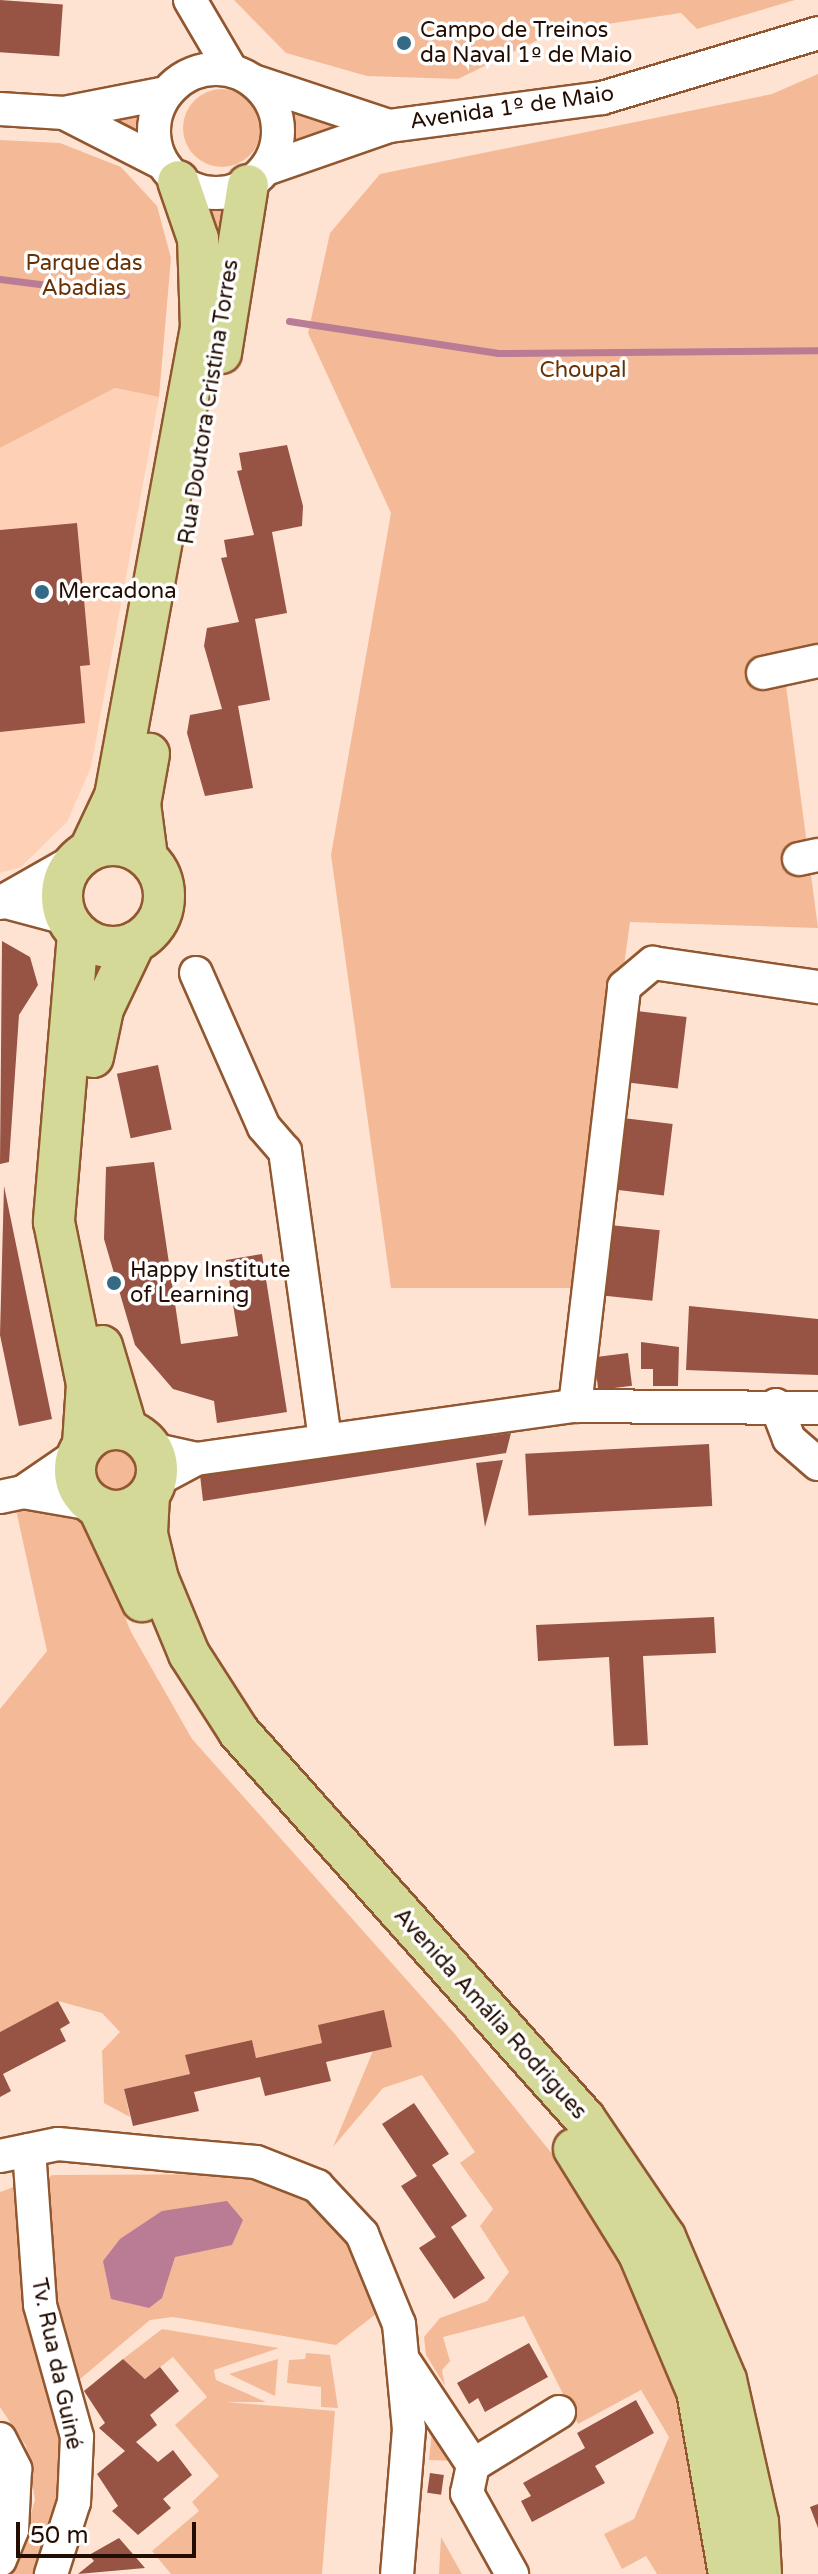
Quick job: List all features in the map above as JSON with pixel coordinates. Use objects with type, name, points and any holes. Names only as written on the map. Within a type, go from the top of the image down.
[{"type":"main road","name":"Rua Doutora Cristina Torres","points":[[82,855],[115,796],[201,328],[198,239],[170,172]]},
{"type":"main road","name":"Rua Doutora Cristina Torres","points":[[147,857],[140,804],[257,177]]},
{"type":"main road","points":[[72,926],[116,947],[135,942],[151,930],[164,892],[147,857],[109,844],[82,855],[63,889],[72,926],[54,1222],[87,1387],[76,1482],[99,1507],[132,1509],[146,1463],[108,1381],[79,1203],[81,1123],[103,1009],[135,942]]},
{"type":"main road","points":[[80,1450],[102,1431],[146,1463]]},
{"type":"main road","name":"Avenida Amália Rodrigues","points":[[146,1463],[147,1534],[158,1579],[189,1654],[239,1732],[585,2119],[665,2237],[726,2380],[758,2522],[761,2574]]},
{"type":"main road","name":"Avenida Amália Rodrigues","points":[[99,1507],[115,1533],[165,1665],[217,1749],[566,2136],[639,2254],[697,2391],[729,2574]]},
{"type":"street","points":[[193,9],[278,122],[257,177]]},
{"type":"street","points":[[170,172],[155,115],[175,85],[193,9]]},
{"type":"street","name":"Avenida 1º de Maio","points":[[389,126],[602,98],[818,33]]},
{"type":"street","points":[[0,109],[64,113],[175,85],[242,76],[389,126]]},
{"type":"street","points":[[64,113],[201,192],[257,177],[389,126]]},
{"type":"street","points":[[763,673],[818,661]]},
{"type":"street","points":[[3,902],[82,855]]},
{"type":"street","points":[[3,902],[72,926]]},
{"type":"street","points":[[575,1406],[624,987],[653,963],[818,987]]},
{"type":"street","points":[[196,973],[264,1127],[285,1151],[325,1440]]},
{"type":"street","points":[[146,1463],[196,1459],[575,1406],[776,1405],[818,1408]]},
{"type":"street","points":[[776,1405],[789,1439],[818,1464]]},
{"type":"street","points":[[12,1494],[80,1450]]},
{"type":"street","points":[[12,1494],[99,1507]]},
{"type":"street","points":[[14,2153],[58,2144],[256,2162],[317,2186],[362,2234],[399,2324],[404,2362],[409,2429],[397,2574]]},
{"type":"street","name":"Tv. Rua da Guiné","points":[[14,2153],[40,2305],[77,2437],[74,2502],[51,2574]]},
{"type":"street","points":[[404,2362],[473,2465],[467,2493],[512,2574]]},
{"type":"street","points":[[473,2465],[559,2412]]},
{"type":"street","points":[[0,2439],[15,2469],[12,2530],[0,2560]]},
{"type":"shaded area","points":[[115,388],[159,397],[91,767],[67,822],[21,867],[0,873],[0,448]]},
{"type":"shaded area","points":[[227,2201],[243,2220],[232,2245],[175,2257],[162,2298],[149,2308],[111,2299],[103,2261],[120,2239],[162,2211]]},
{"type":"green space","name":"Campo de Treinos da Naval 1º de Maio","points":[[234,0],[795,0],[697,29],[681,13],[554,32],[458,79],[367,76],[286,53]]},
{"type":"green space","name":"Choupal","points":[[818,74],[818,646],[782,655],[818,928],[630,922],[580,1288],[391,1288],[331,855],[391,513],[308,333],[330,233],[380,174],[772,94]]},
{"type":"green space","points":[[222,89],[237,92],[249,101],[258,113],[261,128],[258,143],[249,155],[237,164],[222,167],[207,164],[195,155],[186,143],[183,128],[186,113],[195,101],[207,92]]},
{"type":"green space","points":[[281,98],[372,126],[281,157],[288,125]]},
{"type":"green space","points":[[155,104],[155,151],[99,122]]},
{"type":"green space","name":"Parque das Abadias","points":[[0,140],[60,143],[121,167],[157,206],[171,258],[159,397],[115,388],[0,448]]},
{"type":"green space","points":[[193,195],[239,195],[219,255]]},
{"type":"green space","points":[[118,1440],[135,1448],[143,1465],[135,1482],[118,1490],[101,1482],[93,1465],[101,1448]]},
{"type":"green space","points":[[51,1506],[88,1524],[131,1632],[192,1739],[454,2033],[592,2203],[656,2330],[683,2418],[706,2574],[657,2574],[646,2556],[622,2569],[604,2534],[634,2519],[669,2437],[641,2390],[578,2424],[524,2316],[443,2337],[450,2361],[442,2370],[445,2386],[426,2355],[424,2337],[440,2318],[487,2301],[509,2272],[480,2226],[493,2209],[460,2163],[475,2152],[422,2075],[383,2088],[333,2147],[373,2051],[392,2047],[384,2011],[319,2025],[322,2043],[256,2058],[252,2040],[186,2056],[190,2074],[124,2089],[130,2117],[104,2103],[102,2051],[120,2032],[102,2013],[58,2001],[0,2032],[0,1709],[47,1651],[16,1510]]},
{"type":"green space","points":[[266,2174],[306,2190],[351,2244],[381,2310],[336,2345],[173,2317],[150,2320],[73,2385],[48,2274],[44,2182],[52,2175]]},
{"type":"green space","points":[[19,2185],[63,2437],[59,2496],[35,2574],[13,2574],[35,2500],[26,2446],[0,2407],[0,2192]]},
{"type":"green space","points":[[162,2329],[279,2348],[214,2370],[216,2380],[266,2402],[226,2402],[335,2411],[322,2574],[171,2574],[152,2551],[199,2511],[192,2502],[219,2476],[175,2425],[207,2397],[173,2357],[145,2379],[123,2359]]},
{"type":"green space","points":[[306,2353],[330,2355],[338,2408],[321,2407],[321,2387],[287,2383],[289,2360],[305,2359]]},
{"type":"green space","points":[[278,2359],[275,2396],[229,2374]]},
{"type":"green space","points":[[432,2431],[456,2461],[429,2460]]},
{"type":"green space","points":[[441,2537],[462,2574],[439,2574]]},
{"type":"building","points":[[0,0],[63,4],[59,56],[0,52]]},
{"type":"building","points":[[287,445],[303,506],[302,526],[272,532],[287,613],[255,619],[270,700],[238,706],[253,788],[205,796],[187,733],[190,715],[222,709],[204,646],[207,628],[239,622],[221,558],[227,557],[224,540],[254,535],[237,471],[242,470],[239,453]]},
{"type":"building","name":"Mercadona","points":[[77,523],[90,665],[80,666],[85,723],[0,732],[0,530]]},
{"type":"building","points":[[2,941],[30,957],[38,985],[19,1015],[9,1162],[0,1164]]},
{"type":"building","points":[[637,1011],[687,1017],[678,1089],[628,1082]]},
{"type":"building","points":[[158,1065],[172,1130],[131,1138],[117,1074]]},
{"type":"building","points":[[623,1118],[673,1124],[664,1196],[614,1189]]},
{"type":"building","points":[[154,1162],[181,1344],[238,1336],[226,1260],[262,1254],[287,1412],[217,1423],[214,1401],[173,1389],[135,1345],[104,1239],[106,1167]]},
{"type":"building","points":[[4,1186],[52,1419],[19,1426],[0,1335]]},
{"type":"building","points":[[610,1225],[660,1230],[652,1301],[603,1296]]},
{"type":"building","points":[[689,1306],[818,1319],[818,1375],[686,1370]]},
{"type":"building","points":[[641,1342],[679,1347],[678,1386],[653,1386],[653,1369],[641,1369]]},
{"type":"building","points":[[628,1353],[632,1386],[598,1390],[594,1357]]},
{"type":"building","points":[[511,1433],[506,1453],[203,1501],[200,1475]]},
{"type":"building","points":[[709,1444],[712,1506],[528,1516],[525,1454]]},
{"type":"building","points":[[503,1460],[485,1527],[476,1463]]},
{"type":"building","points":[[714,1617],[716,1653],[643,1656],[648,1745],[614,1746],[609,1657],[538,1661],[536,1625]]},
{"type":"building","points":[[58,2001],[70,2023],[60,2029],[66,2041],[3,2074],[11,2091],[0,2097],[0,2032]]},
{"type":"building","points":[[384,2010],[392,2047],[326,2062],[331,2081],[265,2096],[260,2077],[194,2092],[199,2111],[133,2126],[124,2089],[190,2074],[185,2055],[252,2040],[256,2058],[322,2043],[318,2025]]},
{"type":"building","points":[[414,2103],[449,2154],[432,2165],[467,2216],[451,2227],[485,2278],[454,2299],[419,2248],[436,2237],[401,2186],[417,2176],[382,2124]]},
{"type":"building","points":[[529,2343],[548,2377],[485,2412],[478,2398],[469,2404],[457,2383]]},
{"type":"building","points":[[123,2359],[145,2379],[160,2367],[179,2391],[150,2415],[157,2425],[136,2442],[158,2462],[173,2450],[192,2475],[163,2499],[171,2508],[138,2535],[112,2511],[118,2506],[97,2474],[125,2451],[99,2428],[105,2423],[84,2391]]},
{"type":"building","points":[[636,2400],[654,2433],[595,2466],[605,2483],[532,2522],[521,2501],[531,2496],[523,2483],[585,2448],[577,2433]]},
{"type":"building","points":[[430,2473],[444,2475],[441,2495],[427,2493]]},
{"type":"building","points":[[818,2504],[818,2528],[810,2507]]},
{"type":"building","points":[[119,2538],[145,2568],[78,2574],[94,2561],[89,2555]]},
{"type":"waterway","points":[[0,279],[126,295]]},
{"type":"waterway","points":[[289,321],[497,353],[818,350]]},
{"type":"place","name":"Campo de Treinos da Naval 1º de Maio","points":[[404,43]]},
{"type":"place","name":"Mercadona","points":[[42,592]]},
{"type":"place","name":"Happy Institute of Learning","points":[[114,1283]]}]
